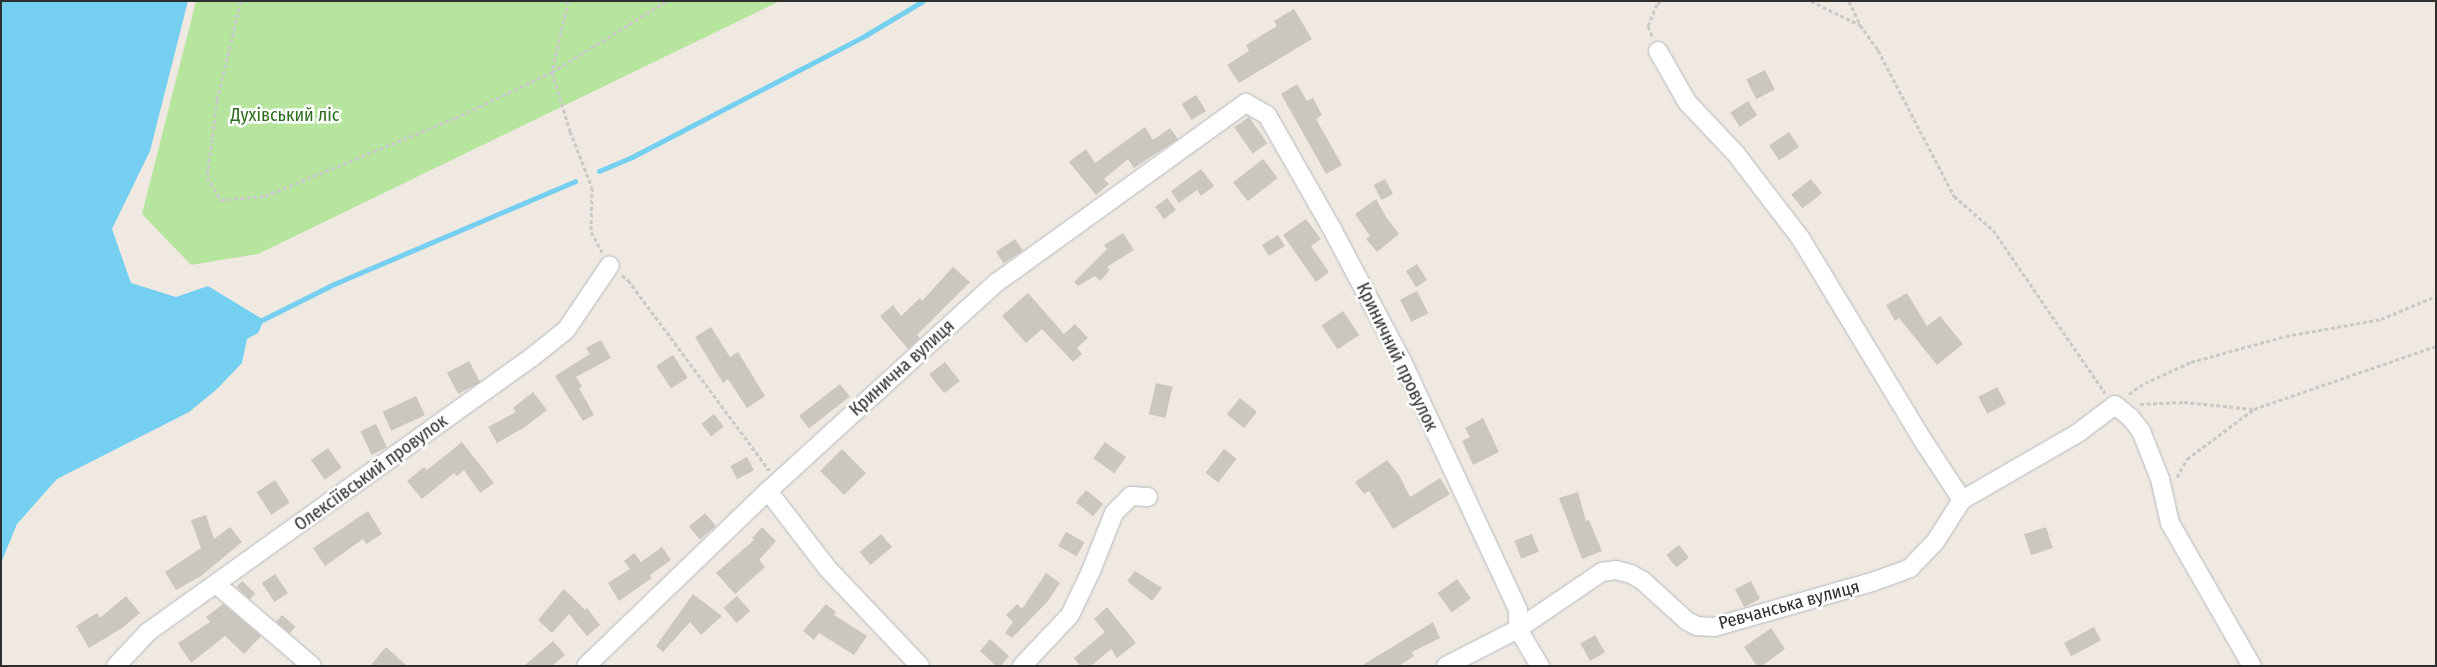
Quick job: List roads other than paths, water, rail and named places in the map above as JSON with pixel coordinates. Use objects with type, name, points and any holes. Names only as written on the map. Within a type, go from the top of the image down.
[{"type":"street","points":[[1658,51],[1687,102],[1736,154],[1801,239],[1926,445],[1962,500],[2078,433],[2114,405],[2130,417],[2141,431],[2160,479],[2170,523],[2252,666]]},
{"type":"street","name":"Кринична вулиця","points":[[586,666],[772,486],[996,283],[1246,103]]},
{"type":"street","name":"Криничний провулок","points":[[1246,103],[1267,115],[1332,229],[1402,361],[1518,610],[1518,628]]},
{"type":"street","name":"Олексіївський провулок","points":[[116,666],[148,632],[531,358],[566,330],[610,265]]},
{"type":"street","points":[[772,486],[828,569],[920,666]]},
{"type":"street","points":[[1022,666],[1070,615],[1091,571],[1114,513],[1131,496],[1148,497]]},
{"type":"street","name":"Ревчанська вулиця","points":[[1446,666],[1518,628],[1602,572],[1616,570],[1631,574],[1643,581],[1687,621],[1698,626],[1714,627],[1875,581],[1910,568],[1935,542],[1962,500]]},
{"type":"street","points":[[216,584],[312,666]]},
{"type":"street","points":[[1518,628],[1540,666]]},
{"type":"water","points":[[1,1],[188,1],[150,151],[112,229],[131,283],[176,297],[208,286],[264,320],[258,333],[247,339],[242,363],[216,390],[189,412],[57,479],[17,524],[1,563]]},
{"type":"waterway","points":[[599,171],[632,157],[866,35],[923,1]]},
{"type":"waterway","points":[[258,322],[334,284],[575,181]]},
{"type":"park label","name":"Духівський ліс","points":[[285,115]]}]
